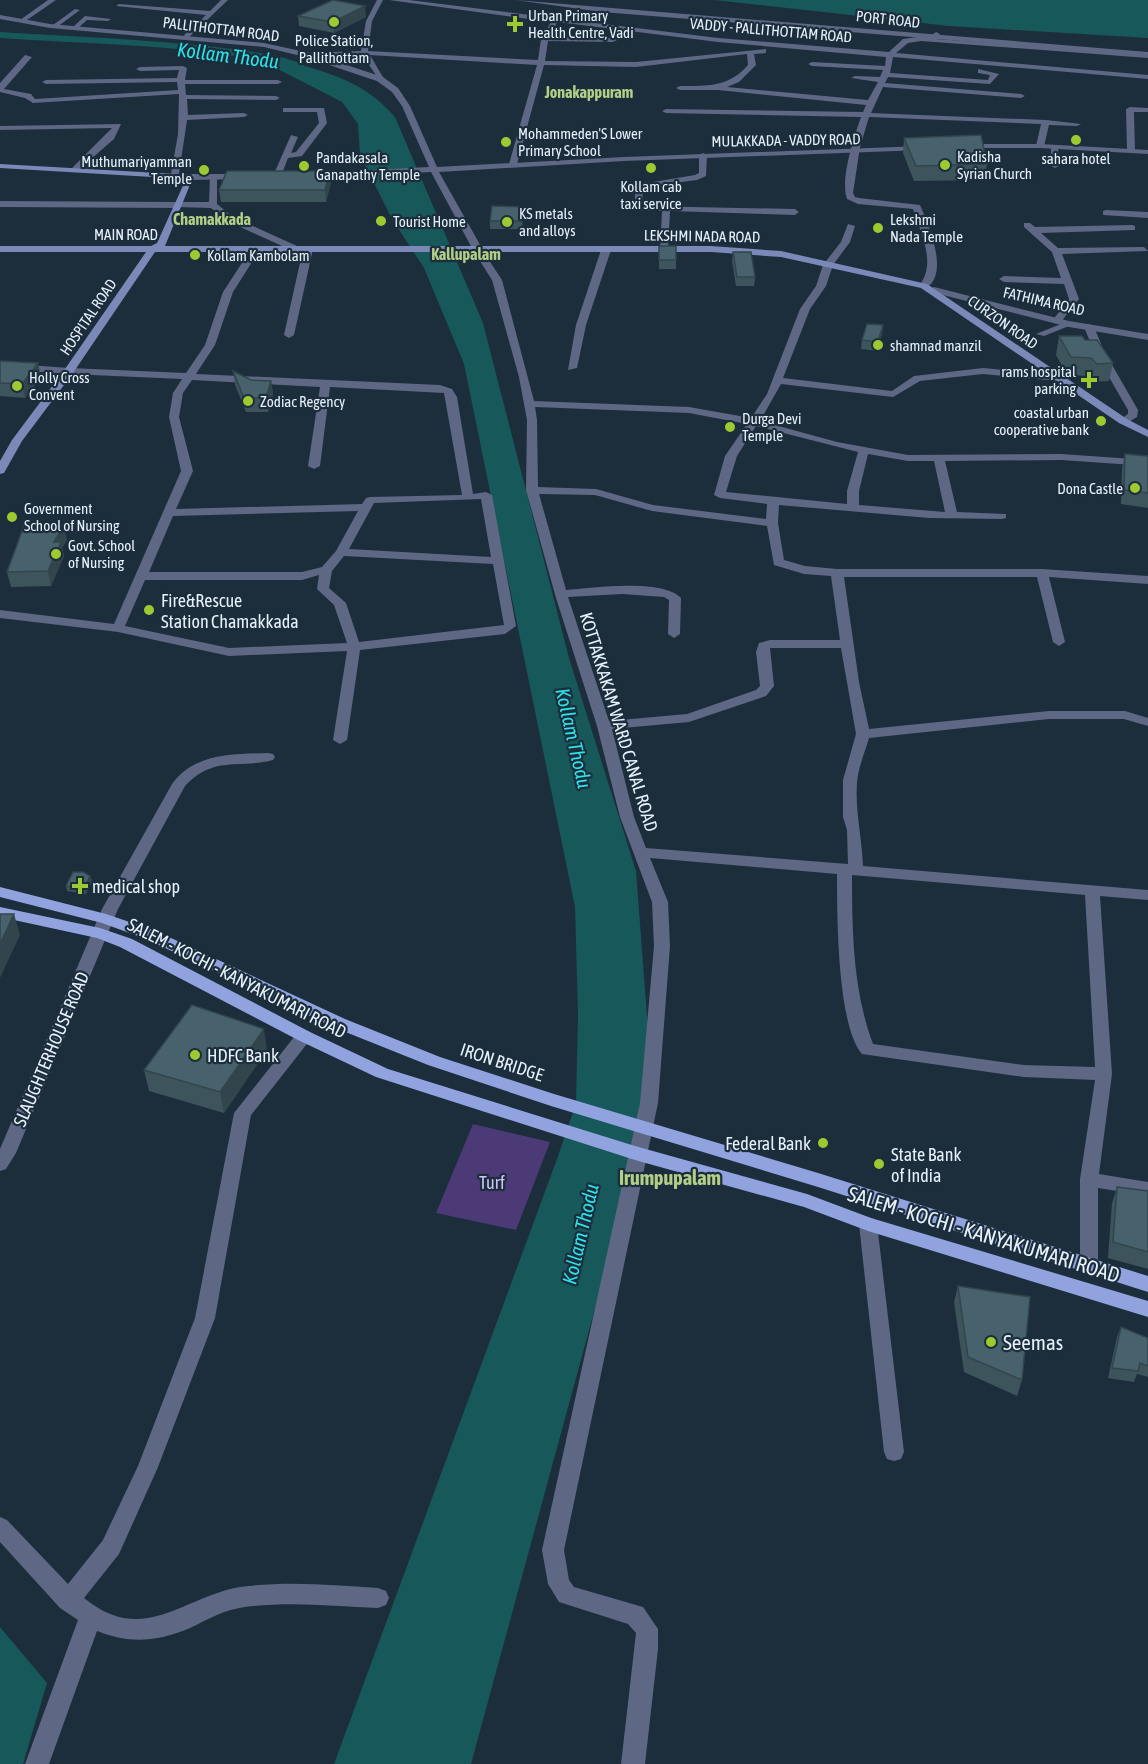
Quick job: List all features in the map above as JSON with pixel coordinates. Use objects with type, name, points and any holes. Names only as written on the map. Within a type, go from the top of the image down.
[{"type":"main road","points":[[0,166],[175,174],[192,177]]},
{"type":"main road","name":"HOSPITAL ROAD","points":[[0,471],[4,454],[69,371],[152,249],[161,245],[192,177]]},
{"type":"main road","name":"MAIN ROAD","points":[[0,249],[464,250]]},
{"type":"main road","name":"LEKSHMI NADA ROAD","points":[[464,250],[744,250],[781,254],[929,288]]},
{"type":"main road","name":"CURZON ROAD","points":[[929,288],[1123,422],[1148,434]]},
{"type":"main road","name":"SALEM - KOCHI - KANYAKUMARI ROAD","points":[[0,892],[185,951]]},
{"type":"main road","name":"SALEM - KOCHI - KANYAKUMARI ROAD","points":[[0,912],[103,926],[126,943],[304,1036],[381,1072],[624,1150],[807,1201],[868,1224],[1148,1309]]},
{"type":"main road","name":"IRON BRIDGE","points":[[185,951],[339,1023],[434,1061],[551,1100],[818,1180]]},
{"type":"main road","name":"SALEM - KOCHI - KANYAKUMARI ROAD","points":[[818,1180],[1148,1284]]},
{"type":"street","points":[[22,21],[53,0]]},
{"type":"street","points":[[135,7],[145,0]]},
{"type":"street","points":[[187,37],[225,0]]},
{"type":"street","points":[[380,0],[369,21],[364,52],[380,79]]},
{"type":"street","name":"VADDY - PALLITHOTTAM ROAD","points":[[392,0],[718,40],[1148,77]]},
{"type":"street","name":"PORT ROAD","points":[[518,0],[602,10],[1148,53]]},
{"type":"street","name":"PORT ROAD","points":[[540,0],[935,36]]},
{"type":"street","points":[[120,6],[213,13]]},
{"type":"street","points":[[143,17],[155,9]]},
{"type":"street","points":[[55,26],[77,10]]},
{"type":"street","name":"PALLITHOTTAM ROAD","points":[[0,17],[55,26],[264,45],[307,55],[380,79],[395,90],[406,106],[430,171],[478,250]]},
{"type":"street","points":[[75,28],[85,18],[108,19]]},
{"type":"street","points":[[513,164],[544,43],[555,20]]},
{"type":"street","points":[[929,288],[934,269],[921,214],[917,207],[878,205],[851,199],[849,193],[853,152],[871,103],[885,77],[890,55],[906,41],[935,36]]},
{"type":"street","points":[[912,39],[1065,52],[1121,55],[1148,53]]},
{"type":"street","points":[[544,43],[613,40]]},
{"type":"street","points":[[544,43],[606,47]]},
{"type":"street","points":[[949,61],[956,43]]},
{"type":"street","points":[[1008,65],[1013,48]]},
{"type":"street","points":[[307,55],[364,52],[648,65],[750,52],[835,49]]},
{"type":"street","points":[[1035,68],[1039,50]]},
{"type":"street","points":[[721,90],[745,75],[752,65],[750,52]]},
{"type":"street","points":[[1064,70],[1065,52]]},
{"type":"street","points":[[1091,53],[1093,72]]},
{"type":"street","points":[[1121,55],[1124,76]]},
{"type":"street","points":[[28,57],[0,89],[28,96],[33,101],[181,94],[276,98]]},
{"type":"street","points":[[541,59],[598,57]]},
{"type":"street","points":[[855,78],[885,77],[990,82],[995,74],[980,72],[983,63]]},
{"type":"street","points":[[812,64],[885,77],[1021,96]]},
{"type":"street","points":[[140,69],[183,68],[181,78],[183,148],[175,174]]},
{"type":"street","points":[[181,78],[192,71]]},
{"type":"street","points":[[46,82],[181,78],[278,82]]},
{"type":"street","points":[[680,88],[871,103]]},
{"type":"street","points":[[1131,151],[1130,109],[1148,110]]},
{"type":"street","points":[[285,156],[298,154],[323,123],[321,110],[286,110]]},
{"type":"street","points":[[666,111],[761,110],[867,116],[975,117],[1077,124]]},
{"type":"street","points":[[183,118],[244,115]]},
{"type":"street","points":[[23,128],[28,119]]},
{"type":"street","points":[[1040,146],[1046,122]]},
{"type":"street","points":[[0,128],[120,123],[111,137],[76,169]]},
{"type":"street","points":[[277,176],[294,137]]},
{"type":"street","points":[[953,147],[1040,146],[1148,152]]},
{"type":"street","points":[[1053,147],[1055,166]]},
{"type":"street","name":"MULAKKADA - VADDY ROAD","points":[[299,176],[430,171],[513,164],[703,155],[930,148]]},
{"type":"street","points":[[703,155],[703,174],[697,177],[639,185],[638,208],[666,211],[795,212]]},
{"type":"street","points":[[267,177],[288,176]]},
{"type":"street","points":[[192,177],[256,177]]},
{"type":"street","points":[[213,178],[213,205]]},
{"type":"street","points":[[0,204],[213,205],[230,219],[294,248]]},
{"type":"street","points":[[663,250],[666,211]]},
{"type":"street","points":[[1106,213],[1148,215]]},
{"type":"street","points":[[851,226],[845,242],[828,265],[821,286],[805,309],[777,380],[754,423],[731,456],[720,495],[952,516],[1002,516]]},
{"type":"street","points":[[1057,321],[1074,299],[1056,251],[1030,227],[1132,228]]},
{"type":"street","points":[[118,628],[187,471],[174,417],[178,393],[210,345],[228,292],[256,248]]},
{"type":"street","points":[[289,335],[308,249]]},
{"type":"street","name":"KOTTAKKAKAM WARD CANAL ROAD","points":[[478,250],[497,280],[529,404],[532,490],[561,596],[604,726],[627,817],[640,852],[1148,895]]},
{"type":"street","points":[[572,368],[581,326],[606,250]]},
{"type":"street","points":[[1056,251],[1144,250]]},
{"type":"street","points":[[1004,279],[1067,281]]},
{"type":"street","name":"FATHIMA ROAD","points":[[929,288],[1069,324],[1148,337]]},
{"type":"street","points":[[1041,334],[1069,324]]},
{"type":"street","points":[[1089,327],[1099,351],[1133,410],[1133,415],[1123,422]]},
{"type":"street","points":[[0,366],[192,375],[325,386],[440,388],[448,391],[452,397],[468,498]]},
{"type":"street","points":[[777,380],[893,394],[918,378],[983,371],[1058,378]]},
{"type":"street","points":[[314,466],[325,386]]},
{"type":"street","points":[[529,404],[689,410],[908,458],[1061,457],[1148,464]]},
{"type":"street","points":[[853,508],[852,491],[864,450]]},
{"type":"street","points":[[939,457],[952,516]]},
{"type":"street","points":[[532,490],[596,492],[652,508],[772,523]]},
{"type":"street","points":[[0,614],[118,628],[229,652],[354,646],[505,630],[511,622],[496,561],[486,495],[468,498],[370,500],[341,552],[326,570],[322,589],[340,603],[354,646],[340,740]]},
{"type":"street","points":[[773,501],[772,523],[778,562],[804,570],[837,573],[1042,573],[1148,580]]},
{"type":"street","points":[[167,513],[366,507]]},
{"type":"street","points":[[341,552],[496,561]]},
{"type":"street","points":[[142,576],[291,576],[326,570]]},
{"type":"street","points":[[837,573],[852,682],[863,734],[850,780],[849,817],[854,830],[843,940],[857,1024],[863,1046],[867,1050],[1024,1071],[1104,1074]]},
{"type":"street","points":[[1042,573],[1059,642]]},
{"type":"street","points":[[561,596],[652,592],[672,594],[675,598],[674,634]]},
{"type":"street","points":[[604,726],[689,718],[761,693],[767,686],[762,652],[764,646],[770,644],[847,644]]},
{"type":"street","points":[[863,734],[1049,716],[1125,715],[1147,721]]},
{"type":"street","name":"SLAUGHTERHOUSE ROAD","points":[[0,1164],[7,1153],[103,926],[186,775],[209,762],[268,757]]},
{"type":"street","points":[[633,1764],[647,1629],[635,1616],[567,1595],[559,1584],[553,1550],[649,1103],[662,946],[660,902],[640,852]]},
{"type":"street","points":[[1089,1264],[1089,1179],[1104,1074],[1092,889]]},
{"type":"street","points":[[68,1600],[111,1547],[148,1467],[205,1318],[243,1113],[304,1036]]},
{"type":"street","points":[[1089,1179],[1148,1189]]},
{"type":"street","points":[[868,1224],[894,1452]]},
{"type":"street","points":[[0,1527],[68,1600],[103,1623],[139,1630],[180,1621],[225,1600],[279,1592],[378,1598]]},
{"type":"street","points":[[37,1764],[91,1616]]},
{"type":"green space","name":"Turf","points":[[473,1124],[550,1142],[516,1230],[436,1213]]},
{"type":"water","points":[[714,0],[1148,0],[1148,38],[949,26]]},
{"type":"water","points":[[279,58],[342,78],[356,85],[369,93],[395,117],[483,323],[569,658],[636,871],[653,1095],[471,1764],[334,1764],[576,1103],[578,1015],[575,907],[464,364],[424,268],[392,219],[360,155],[358,124],[342,102],[266,63]]},
{"type":"water","points":[[0,1627],[47,1683],[23,1764],[0,1764]]},
{"type":"building","points":[[333,0],[365,6],[333,22],[298,16]]},
{"type":"building","points":[[981,135],[987,164],[916,166],[904,138]]},
{"type":"building","points":[[227,171],[330,171],[325,190],[219,190]]},
{"type":"building","points":[[492,206],[523,207],[522,221],[490,221]]},
{"type":"building","points":[[659,246],[676,246],[676,260],[659,260]]},
{"type":"building","points":[[733,252],[751,252],[755,277],[737,277]]},
{"type":"building","points":[[867,324],[883,325],[878,342],[862,340]]},
{"type":"building","points":[[1059,336],[1082,336],[1085,340],[1097,340],[1113,363],[1097,364],[1091,358],[1071,357]]},
{"type":"building","points":[[0,361],[38,363],[22,384],[0,383]]},
{"type":"building","points":[[233,371],[251,380],[271,381],[266,398],[244,398]]},
{"type":"building","points":[[1125,454],[1148,456],[1148,493],[1124,490]]},
{"type":"building","points":[[25,523],[64,525],[54,542],[61,542],[48,571],[7,572]]},
{"type":"building","points":[[73,872],[83,872],[90,876],[84,889],[66,886]]},
{"type":"building","points":[[0,914],[14,914],[0,944]]},
{"type":"building","points":[[192,1005],[264,1029],[220,1092],[144,1070]]},
{"type":"building","points":[[1117,1187],[1148,1191],[1148,1252],[1113,1242]]},
{"type":"building","name":"Seemas","points":[[958,1286],[1030,1297],[1022,1380],[968,1357]]},
{"type":"building","points":[[1121,1327],[1148,1338],[1148,1366],[1140,1363],[1138,1371],[1112,1368]]},
{"type":"waterway","name":"Kollam Thodu","points":[[0,35],[221,51],[283,60],[301,67]]},
{"type":"place","name":"Police Station, Pallithottam","points":[[334,22]]},
{"type":"place","name":"Urban Primary Health Centre, Vadi","points":[[515,24]]},
{"type":"place","name":"sahara hotel","points":[[1076,140]]},
{"type":"place","name":"Mohammeden'S Lower Primary School","points":[[506,142]]},
{"type":"place","name":"Kadisha Syrian Church","points":[[945,165]]},
{"type":"place","name":"Pandakasala Ganapathy Temple","points":[[304,166]]},
{"type":"place","name":"Kollam cab taxi service","points":[[651,168]]},
{"type":"place","name":"Muthumariyamman Temple","points":[[204,170]]},
{"type":"place","name":"Tourist Home","points":[[381,221]]},
{"type":"place","name":"KS metals and alloys","points":[[507,222]]},
{"type":"place","name":"Lekshmi Nada Temple","points":[[878,228]]},
{"type":"place","name":"Kollam Kambolam","points":[[195,255]]},
{"type":"place","name":"shamnad manzil","points":[[878,345]]},
{"type":"place","name":"rams hospital parking","points":[[1089,380]]},
{"type":"place","name":"Holly Cross Convent","points":[[17,386]]},
{"type":"place","name":"Zodiac Regency","points":[[248,401]]},
{"type":"place","name":"coastal urban cooperative bank","points":[[1101,421]]},
{"type":"place","name":"Durga Devi Temple","points":[[730,427]]},
{"type":"place","name":"Dona Castle","points":[[1135,488]]},
{"type":"place","name":"Government School of Nursing","points":[[12,517]]},
{"type":"place","name":"Govt. School of Nursing","points":[[56,554]]},
{"type":"place","name":"Fire&Rescue Station Chamakkada","points":[[149,610]]},
{"type":"place","name":"medical shop","points":[[80,886]]},
{"type":"place","name":"HDFC Bank","points":[[195,1055]]},
{"type":"place","name":"Federal Bank","points":[[823,1143]]},
{"type":"place","name":"State Bank of India","points":[[879,1164]]},
{"type":"place","name":"Seemas","points":[[991,1342]]},
{"type":"district","name":"Jonakappuram","points":[[589,92]]},
{"type":"district","name":"Chamakkada","points":[[212,219]]},
{"type":"district","name":"Kallupalam","points":[[466,254]]},
{"type":"district","name":"Irumpupalam","points":[[670,1177]]}]
